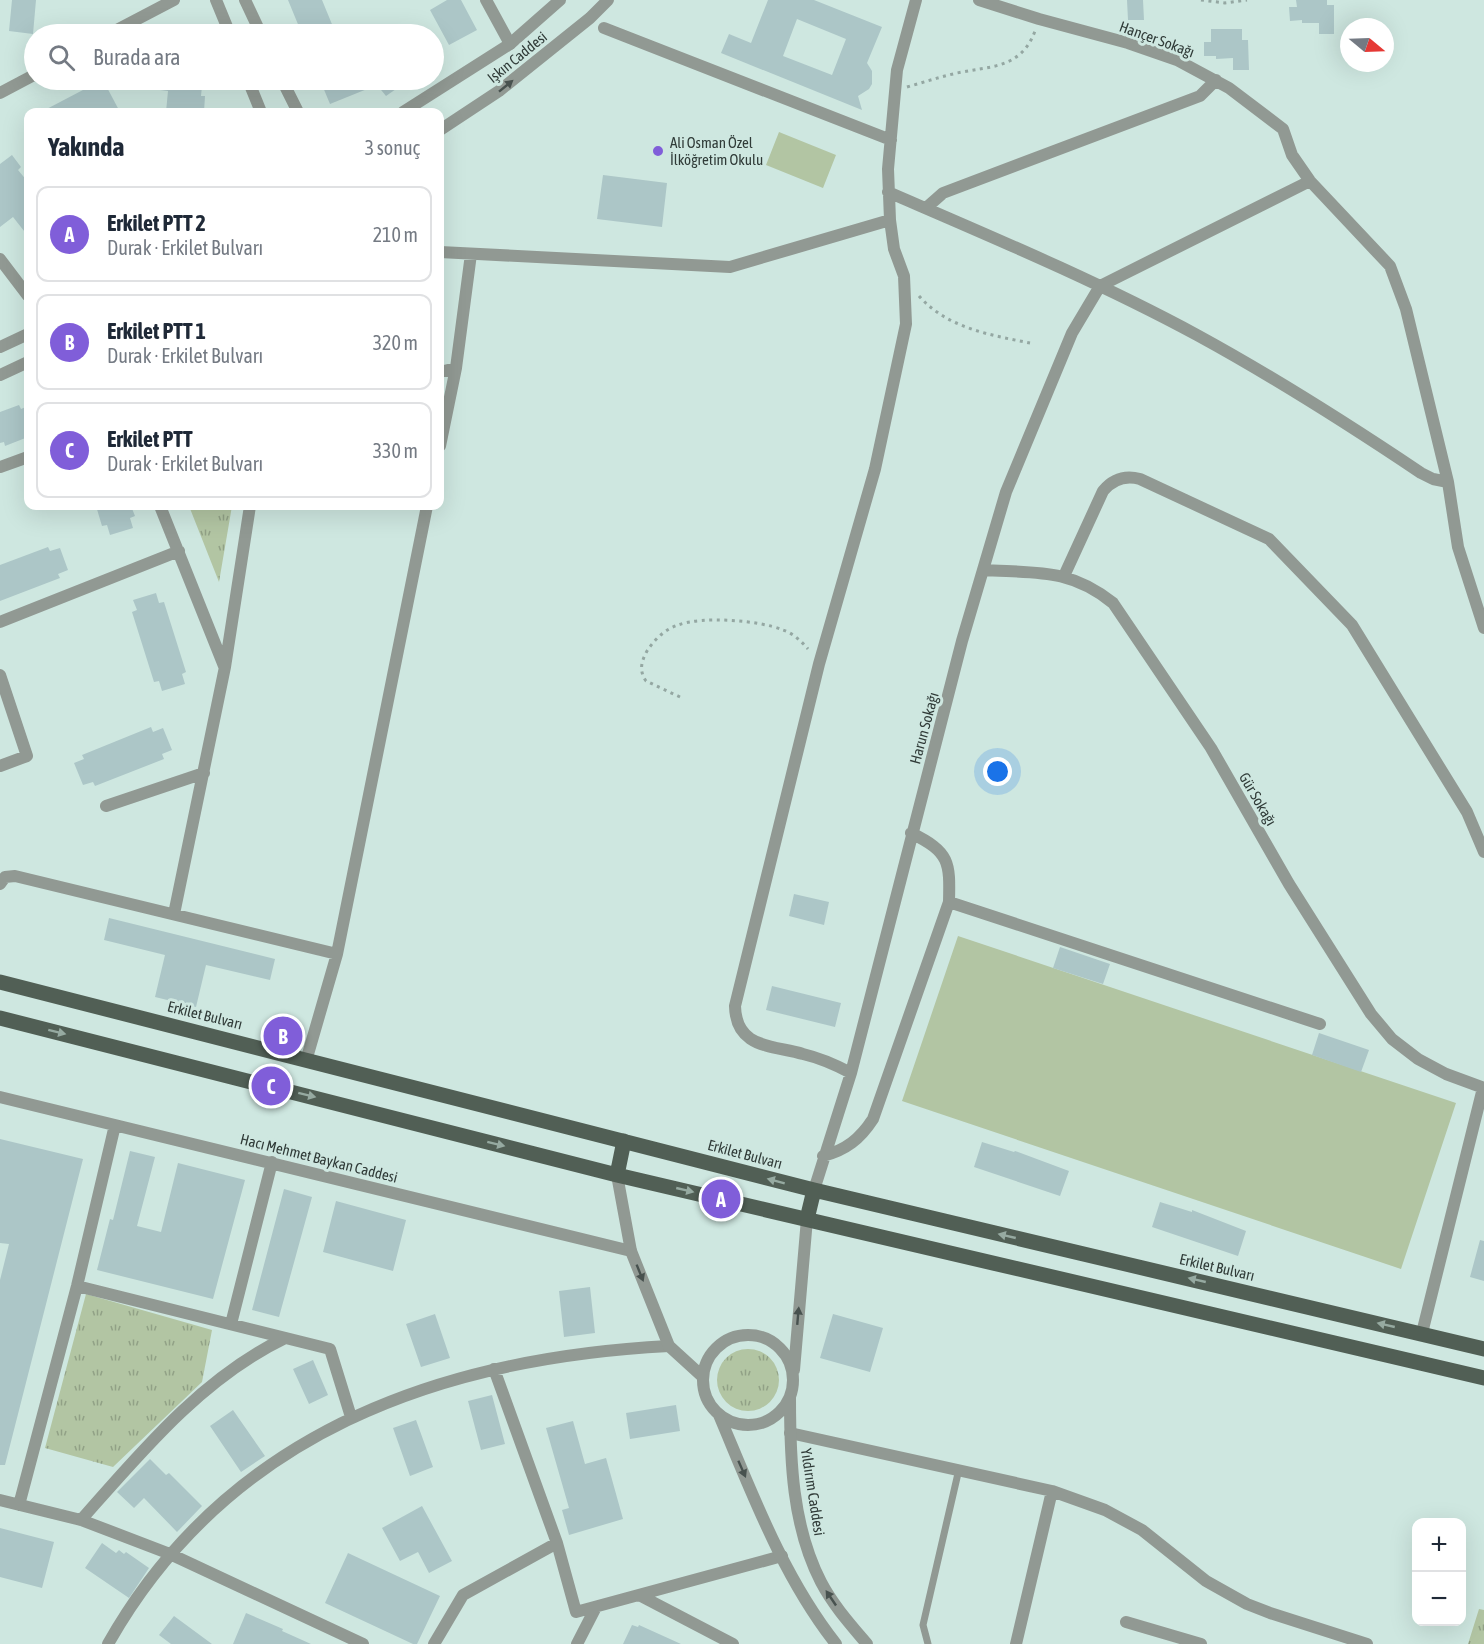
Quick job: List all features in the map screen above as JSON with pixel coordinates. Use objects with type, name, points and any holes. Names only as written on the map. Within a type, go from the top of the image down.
[{"type":"main road","name":"Erkilet Bulvarı","points":[[0,982],[814,1190],[1484,1349]]},
{"type":"main road","points":[[0,1018],[617,1175],[1484,1378]]},
{"type":"main road","points":[[617,1175],[624,1141]]},
{"type":"main road","points":[[807,1218],[814,1190]]},
{"type":"street","points":[[129,24],[174,0]]},
{"type":"street","points":[[216,0],[226,24]]},
{"type":"street","points":[[246,0],[257,24]]},
{"type":"street","points":[[486,0],[510,44]]},
{"type":"street","name":"Işkın Caddesi","points":[[444,86],[510,44],[560,0]]},
{"type":"street","name":"Işkın Caddesi","points":[[444,127],[499,92],[590,18],[608,0]]},
{"type":"street","points":[[851,1073],[804,1054],[756,1043],[740,1029],[735,1014],[819,664],[875,469],[906,324],[904,276],[894,249],[888,192],[897,70],[916,0]]},
{"type":"street","name":"Hançer Sokağı","points":[[979,0],[1144,48],[1177,60],[1216,80],[1252,103],[1283,129],[1292,155],[1310,181],[1390,266],[1406,309],[1448,482],[1458,547],[1484,628]]},
{"type":"street","points":[[604,28],[891,140]]},
{"type":"street","points":[[0,93],[24,80]]},
{"type":"street","points":[[926,208],[943,193],[1200,96],[1216,80]]},
{"type":"street","points":[[252,90],[259,108]]},
{"type":"street","points":[[287,90],[296,108]]},
{"type":"street","name":"Işkın Caddesi","points":[[409,108],[438,90]]},
{"type":"street","points":[[1100,286],[1310,181]]},
{"type":"street","points":[[888,192],[1100,286],[1196,334],[1286,385],[1427,476],[1448,482]]},
{"type":"street","points":[[444,252],[730,267],[890,220]]},
{"type":"street","points":[[444,426],[456,368],[471,254]]},
{"type":"street","points":[[0,259],[24,291]]},
{"type":"street","name":"Harun Sokağı","points":[[814,1190],[851,1073],[911,833],[983,570],[1011,482],[1072,333],[1100,286]]},
{"type":"street","points":[[0,347],[24,336]]},
{"type":"street","points":[[0,375],[24,364]]},
{"type":"street","points":[[444,371],[456,368]]},
{"type":"street","points":[[0,467],[24,459]]},
{"type":"street","points":[[1064,576],[1103,491],[1113,482],[1126,477],[1140,478],[1269,539],[1352,625],[1467,812],[1484,852]]},
{"type":"street","points":[[162,510],[225,667]]},
{"type":"street","points":[[174,914],[225,667],[249,510]]},
{"type":"street","points":[[306,1061],[337,954],[426,510]]},
{"type":"street","points":[[0,622],[178,551]]},
{"type":"street","name":"Gür Sokağı","points":[[983,570],[1030,571],[1064,576],[1092,587],[1113,603],[1211,748],[1289,884],[1381,1027],[1418,1059],[1446,1074],[1484,1088]]},
{"type":"street","points":[[0,675],[27,756],[0,766]]},
{"type":"street","points":[[106,806],[204,773]]},
{"type":"street","points":[[824,1156],[855,1142],[873,1119],[949,902],[950,874],[947,862],[934,846],[911,833]]},
{"type":"street","points":[[0,884],[5,877],[15,876],[337,954]]},
{"type":"street","points":[[949,902],[1320,1024]]},
{"type":"street","points":[[1422,1333],[1484,1088]]},
{"type":"street","name":"Hacı Mehmet Baykan Caddesi","points":[[0,1097],[631,1251]]},
{"type":"street","points":[[19,1505],[77,1286],[115,1125]]},
{"type":"street","points":[[231,1324],[272,1162]]},
{"type":"street","points":[[617,1175],[631,1251],[669,1346],[703,1377]]},
{"type":"street","points":[[719,1415],[729,1422],[741,1425],[759,1424],[780,1413],[790,1398],[793,1386],[807,1218]]},
{"type":"street","points":[[77,1286],[330,1349],[351,1417]]},
{"type":"street","points":[[793,1374],[788,1357],[775,1344],[765,1338],[747,1335],[729,1339],[719,1346],[708,1360],[703,1377],[704,1390],[708,1401],[719,1415],[782,1556],[816,1617],[836,1644]]},
{"type":"street","points":[[81,1520],[157,1436],[212,1384],[242,1361],[285,1338]]},
{"type":"street","points":[[108,1644],[147,1583],[170,1554],[212,1512],[263,1470],[302,1444],[351,1417],[435,1384],[494,1369],[559,1356],[669,1346]]},
{"type":"street","points":[[494,1369],[557,1543],[576,1612],[782,1556]]},
{"type":"street","name":"Yıldırım Caddesi","points":[[790,1398],[790,1433],[798,1510],[810,1557],[830,1597],[867,1644]]},
{"type":"street","points":[[790,1433],[1052,1491],[1105,1510],[1148,1534],[1197,1575],[1248,1604],[1349,1641],[1367,1644]]},
{"type":"street","points":[[1016,1644],[1052,1491]]},
{"type":"street","points":[[0,1500],[81,1520],[170,1554],[363,1644]]},
{"type":"street","points":[[434,1644],[463,1596],[557,1543]]},
{"type":"street","points":[[639,1595],[733,1644]]},
{"type":"street","points":[[577,1644],[596,1607]]},
{"type":"street","points":[[1126,1622],[1201,1644]]},
{"type":"lane","points":[[928,1644],[922,1625],[959,1470]]},
{"type":"path","points":[[1201,0],[1224,3],[1247,0]]},
{"type":"path","points":[[895,91],[946,76],[1007,63],[1027,47],[1039,19]]},
{"type":"path","points":[[904,276],[923,301],[948,320],[977,331],[1030,343]]},
{"type":"path","points":[[680,697],[646,681],[642,676],[641,665],[650,646],[662,633],[686,622],[728,620],[783,629],[798,639],[819,664]]},
{"type":"green space","points":[[779,132],[836,155],[823,188],[766,165]]},
{"type":"green space","points":[[191,510],[231,510],[219,582]]},
{"type":"green space","points":[[958,936],[1456,1103],[1401,1269],[902,1101]]},
{"type":"green space","points":[[86,1294],[212,1330],[202,1382],[113,1467],[45,1448]]},
{"type":"green space","points":[[748,1349],[760,1351],[770,1358],[777,1368],[779,1380],[777,1392],[770,1402],[760,1409],[748,1411],[736,1409],[726,1402],[719,1392],[717,1380],[719,1368],[726,1358],[736,1351]]},
{"type":"green space","points":[[1479,1609],[1484,1610],[1484,1644],[1468,1644]]},
{"type":"building","points":[[12,0],[36,0],[34,24],[24,24],[24,33],[9,31]]},
{"type":"building","points":[[288,0],[322,0],[332,24],[298,24]]},
{"type":"building","points":[[447,0],[461,0],[477,30],[449,45],[444,36],[444,24],[438,24],[430,10]]},
{"type":"building","points":[[768,0],[814,0],[882,27],[867,63],[872,71],[872,84],[869,89],[858,96],[862,110],[721,53],[729,34],[751,43]],"holes":[[[797,19],[846,39],[832,75],[783,56]]]},
{"type":"building","points":[[1127,0],[1143,0],[1144,20],[1128,20]]},
{"type":"building","points":[[1296,0],[1327,0],[1327,5],[1334,5],[1334,34],[1319,34],[1319,23],[1302,23],[1302,20],[1290,21],[1289,7],[1297,7]]},
{"type":"building","points":[[1211,29],[1242,29],[1242,40],[1248,40],[1249,70],[1233,70],[1233,58],[1216,59],[1216,56],[1204,56],[1204,42],[1211,42]]},
{"type":"building","points":[[83,90],[108,90],[118,108],[49,108]]},
{"type":"building","points":[[160,90],[202,90],[201,96],[205,96],[204,108],[166,108],[168,91]]},
{"type":"building","points":[[324,90],[365,90],[330,104]]},
{"type":"building","points":[[381,90],[395,90],[386,96]]},
{"type":"building","points":[[12,155],[21,167],[18,170],[24,177],[24,231],[13,217],[0,227],[0,164]]},
{"type":"building","points":[[603,175],[667,183],[662,227],[597,219]]},
{"type":"building","points":[[19,405],[21,409],[24,408],[24,439],[5,446],[4,442],[0,443],[0,412]]},
{"type":"building","points":[[97,510],[133,510],[135,516],[130,518],[133,528],[110,535],[107,525],[102,526]]},
{"type":"building","points":[[48,547],[50,551],[60,548],[68,570],[58,574],[60,578],[0,601],[0,565]]},
{"type":"building","points":[[156,593],[159,603],[164,602],[186,672],[182,674],[185,684],[162,691],[159,681],[154,682],[132,612],[137,610],[133,600]]},
{"type":"building","points":[[151,727],[153,732],[163,728],[172,750],[162,754],[164,759],[95,786],[93,782],[83,785],[74,763],[84,759],[82,755]]},
{"type":"building","points":[[794,894],[829,902],[824,925],[789,916]]},
{"type":"building","points":[[109,918],[275,959],[270,980],[206,965],[196,1007],[155,997],[165,955],[104,940]]},
{"type":"building","points":[[1060,947],[1110,964],[1103,984],[1053,968]]},
{"type":"building","points":[[772,986],[841,1003],[835,1027],[766,1010]]},
{"type":"building","points":[[1319,1033],[1369,1050],[1361,1072],[1312,1055]]},
{"type":"building","points":[[0,1139],[83,1159],[5,1465],[0,1465],[0,1280],[9,1244],[0,1243]]},
{"type":"building","points":[[982,1142],[1015,1151],[1069,1171],[1060,1196],[974,1167]]},
{"type":"building","points":[[130,1151],[155,1157],[137,1226],[161,1232],[178,1163],[245,1180],[213,1299],[97,1270],[110,1219],[113,1220]]},
{"type":"building","points":[[284,1189],[312,1197],[279,1317],[252,1310]]},
{"type":"building","points":[[336,1201],[406,1220],[393,1271],[323,1252]]},
{"type":"building","points":[[1160,1202],[1192,1212],[1192,1210],[1246,1231],[1238,1256],[1152,1227]]},
{"type":"building","points":[[1480,1240],[1484,1241],[1484,1281],[1470,1277]]},
{"type":"building","points":[[590,1287],[595,1333],[564,1337],[559,1291]]},
{"type":"building","points":[[435,1314],[450,1358],[421,1367],[406,1324]]},
{"type":"building","points":[[833,1314],[883,1328],[870,1372],[820,1358]]},
{"type":"building","points":[[313,1360],[328,1395],[309,1404],[293,1369]]},
{"type":"building","points":[[492,1395],[505,1444],[481,1450],[468,1401]]},
{"type":"building","points":[[676,1405],[680,1431],[630,1439],[626,1413]]},
{"type":"building","points":[[233,1410],[265,1456],[241,1472],[210,1426]]},
{"type":"building","points":[[416,1420],[433,1467],[410,1476],[393,1428]]},
{"type":"building","points":[[573,1421],[585,1464],[606,1458],[623,1519],[569,1535],[562,1510],[569,1508],[546,1428]]},
{"type":"building","points":[[150,1459],[166,1475],[169,1473],[202,1506],[177,1532],[144,1498],[134,1508],[117,1492]]},
{"type":"building","points":[[422,1506],[452,1561],[429,1573],[418,1552],[400,1561],[382,1528]]},
{"type":"building","points":[[0,1528],[54,1542],[42,1588],[0,1577]]},
{"type":"building","points":[[102,1543],[116,1553],[119,1550],[124,1554],[126,1552],[149,1568],[129,1598],[85,1568]]},
{"type":"building","points":[[348,1553],[440,1596],[417,1644],[325,1603]]},
{"type":"building","points":[[246,1613],[283,1629],[282,1631],[311,1644],[233,1644]]},
{"type":"building","points":[[174,1616],[212,1644],[171,1644],[159,1635]]},
{"type":"building","points":[[632,1625],[638,1627],[639,1625],[681,1644],[623,1644]]},
{"type":"place","name":"Ali Osman Özel İlköğretim Okulu","points":[[658,151]]},
{"type":"place","name":"Erkilet PTT 1","points":[[283,1036]]},
{"type":"place","name":"Erkilet PTT","points":[[271,1086]]},
{"type":"place","name":"Erkilet PTT 2","points":[[721,1199]]}]
